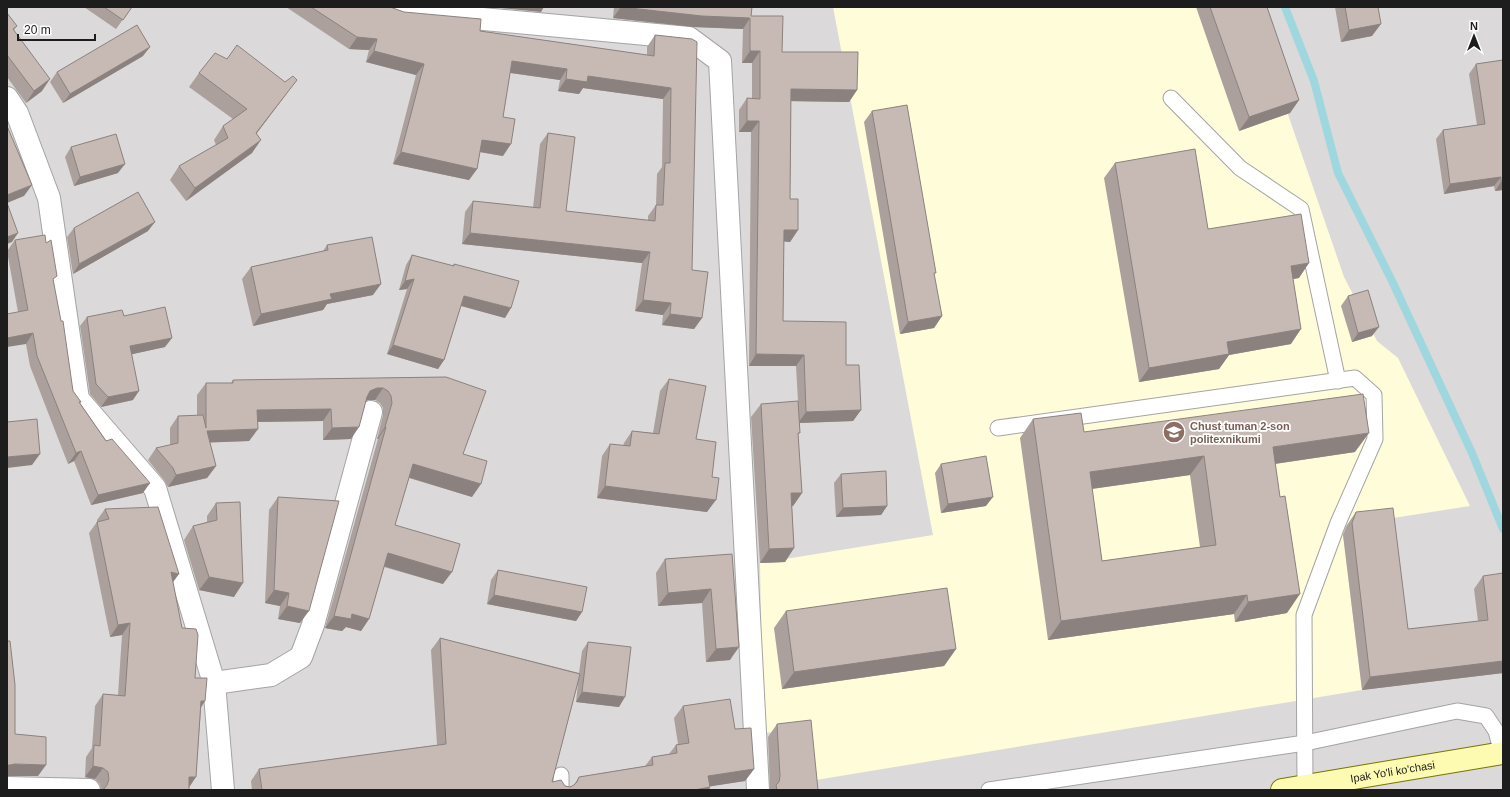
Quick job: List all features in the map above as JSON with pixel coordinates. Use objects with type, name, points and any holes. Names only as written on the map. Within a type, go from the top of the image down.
[{"type":"main road","name":"Ipak Yo'li ko'chasi","points":[[1282,790],[1316,787],[1503,753]]},
{"type":"street","points":[[387,7],[398,10],[689,38],[720,61],[758,790]]},
{"type":"street","points":[[7,98],[17,113],[49,198],[78,399],[155,488],[214,683],[223,790]]},
{"type":"street","points":[[214,683],[271,675],[301,657],[312,624],[371,412]]},
{"type":"street","points":[[7,788],[89,790]]},
{"type":"lane","points":[[1171,98],[1240,168],[1301,209],[1338,381]]},
{"type":"lane","points":[[998,428],[1355,378],[1374,395],[1375,439],[1338,523],[1304,615],[1304,744],[1316,787]]},
{"type":"lane","points":[[989,790],[1304,744],[1457,711],[1486,716],[1496,731],[1503,753]]},
{"type":"lane","points":[[560,790],[561,775]]},
{"type":"shaded area","points":[[7,7],[1503,7],[1503,790],[7,790]]},
{"type":"shaded area","name":"Chust tuman 2-son politexnikumi","points":[[833,7],[1251,7],[1344,277],[1377,341],[1398,358],[1470,506],[1342,526],[1362,690],[816,780],[808,729],[763,733],[760,563],[933,535]]},
{"type":"building","points":[[104,7],[132,7],[123,20]]},
{"type":"building","points":[[311,7],[390,7],[404,12],[481,19],[480,31],[654,56],[655,35],[692,39],[697,42],[692,270],[708,272],[702,318],[670,314],[671,303],[643,300],[650,252],[470,233],[473,201],[540,208],[548,133],[575,137],[566,211],[655,221],[656,205],[663,205],[665,163],[670,163],[671,88],[588,76],[587,82],[566,79],[567,69],[512,61],[503,117],[515,119],[511,144],[482,140],[477,169],[401,152],[424,64],[374,51],[377,39],[357,37]]},
{"type":"building","points":[[621,7],[752,7],[751,16],[783,16],[782,52],[858,52],[857,90],[791,89],[790,199],[798,199],[798,230],[784,230],[783,321],[846,322],[846,365],[859,365],[861,410],[806,412],[804,355],[756,354],[759,121],[747,121],[747,98],[760,99],[760,51],[750,51],[750,18],[702,16]]},
{"type":"building","points":[[1210,7],[1267,7],[1299,100],[1249,117]]},
{"type":"building","points":[[1345,7],[1378,7],[1381,24],[1349,30]]},
{"type":"building","points":[[7,13],[17,26],[13,29],[50,79],[34,91],[7,55]]},
{"type":"building","points":[[137,25],[150,47],[70,94],[57,72]]},
{"type":"building","points":[[237,45],[285,82],[293,76],[297,80],[256,133],[261,140],[195,188],[179,166],[228,138],[223,126],[247,109],[199,73],[215,53],[227,59]]},
{"type":"building","points":[[1503,60],[1503,182],[1501,182],[1501,177],[1450,184],[1443,130],[1485,124],[1476,64]]},
{"type":"building","points":[[907,105],[942,316],[908,322],[872,111]]},
{"type":"building","points":[[7,126],[32,185],[7,195]]},
{"type":"building","points":[[116,134],[125,164],[80,177],[71,147]]},
{"type":"building","points":[[1195,149],[1208,229],[1301,214],[1309,263],[1291,266],[1301,329],[1227,342],[1229,354],[1149,368],[1115,163]]},
{"type":"building","points":[[138,192],[155,222],[79,264],[74,228]]},
{"type":"building","points":[[7,203],[18,233],[7,237]]},
{"type":"building","points":[[45,235],[46,243],[51,240],[57,276],[53,279],[61,321],[63,321],[73,391],[106,441],[112,439],[150,483],[98,495],[81,451],[76,453],[37,356],[33,333],[7,338],[7,314],[28,310],[15,240]]},
{"type":"building","points":[[372,237],[381,284],[330,294],[332,299],[261,314],[251,267],[328,250],[327,245]]},
{"type":"building","points":[[412,255],[519,281],[511,308],[464,296],[444,360],[393,345],[414,279],[405,281]]},
{"type":"building","points":[[1368,290],[1379,327],[1358,333],[1348,296]]},
{"type":"building","points":[[165,307],[172,338],[130,346],[139,391],[108,397],[96,384],[87,317],[122,310],[124,316]]},
{"type":"building","points":[[446,377],[486,391],[463,454],[487,461],[481,484],[413,464],[395,525],[460,544],[452,572],[388,553],[369,619],[352,614],[351,619],[334,616],[392,403],[391,396],[388,391],[383,388],[377,388],[370,391],[359,427],[332,428],[331,409],[257,410],[258,429],[207,431],[216,466],[176,475],[173,468],[156,448],[178,443],[178,416],[203,415],[206,428],[206,383],[233,383],[233,380]]},
{"type":"building","points":[[669,379],[706,386],[696,439],[716,442],[712,477],[719,478],[716,500],[605,486],[610,444],[630,446],[632,431],[659,434]]},
{"type":"building","points":[[1363,394],[1369,433],[1273,447],[1280,497],[1285,496],[1300,594],[1248,602],[1247,595],[1061,621],[1033,419],[1081,413],[1084,432]],"holes":[[[1204,456],[1216,545],[1102,561],[1090,472]]]},
{"type":"building","points":[[798,401],[800,433],[798,433],[802,493],[791,493],[794,548],[769,549],[761,404]]},
{"type":"building","points":[[37,419],[40,454],[7,457],[7,422]]},
{"type":"building","points":[[986,456],[993,497],[948,504],[941,464]]},
{"type":"building","points":[[886,471],[887,506],[843,508],[841,474]]},
{"type":"building","points":[[278,497],[339,501],[309,611],[287,606],[289,593],[274,590]]},
{"type":"building","points":[[240,502],[243,583],[209,577],[193,526],[217,520],[216,503]]},
{"type":"building","points":[[158,507],[179,574],[171,572],[182,628],[196,629],[198,635],[195,678],[207,678],[205,701],[201,701],[196,777],[189,777],[189,790],[103,790],[109,779],[108,772],[103,768],[93,766],[94,745],[100,746],[103,694],[125,696],[130,623],[118,625],[97,522],[109,519],[105,509]]},
{"type":"building","points":[[1393,508],[1408,629],[1488,620],[1483,576],[1503,573],[1503,661],[1370,677],[1352,523],[1356,512]]},
{"type":"building","points":[[732,554],[739,647],[716,649],[711,589],[668,593],[665,559]]},
{"type":"building","points":[[498,570],[587,587],[582,612],[494,595]]},
{"type":"building","points":[[947,588],[956,649],[794,672],[786,611]]},
{"type":"building","points":[[440,638],[580,674],[552,782],[561,780],[565,786],[570,787],[577,782],[579,777],[653,765],[652,757],[677,753],[676,745],[689,743],[683,706],[730,699],[735,729],[751,728],[754,769],[708,776],[710,787],[694,790],[262,790],[259,769],[446,744]]},
{"type":"building","points":[[7,641],[10,641],[15,685],[15,734],[46,737],[46,765],[7,765]]},
{"type":"building","points":[[588,642],[631,647],[625,697],[582,692]]},
{"type":"building","points":[[811,720],[818,790],[777,790],[776,785],[779,782],[780,776],[777,724]]},
{"type":"waterway","points":[[1285,7],[1314,81],[1338,173],[1393,283],[1472,453],[1503,529]]},
{"type":"place","name":"Chust tuman 2-son politexnikumi","points":[[1174,432]]}]
